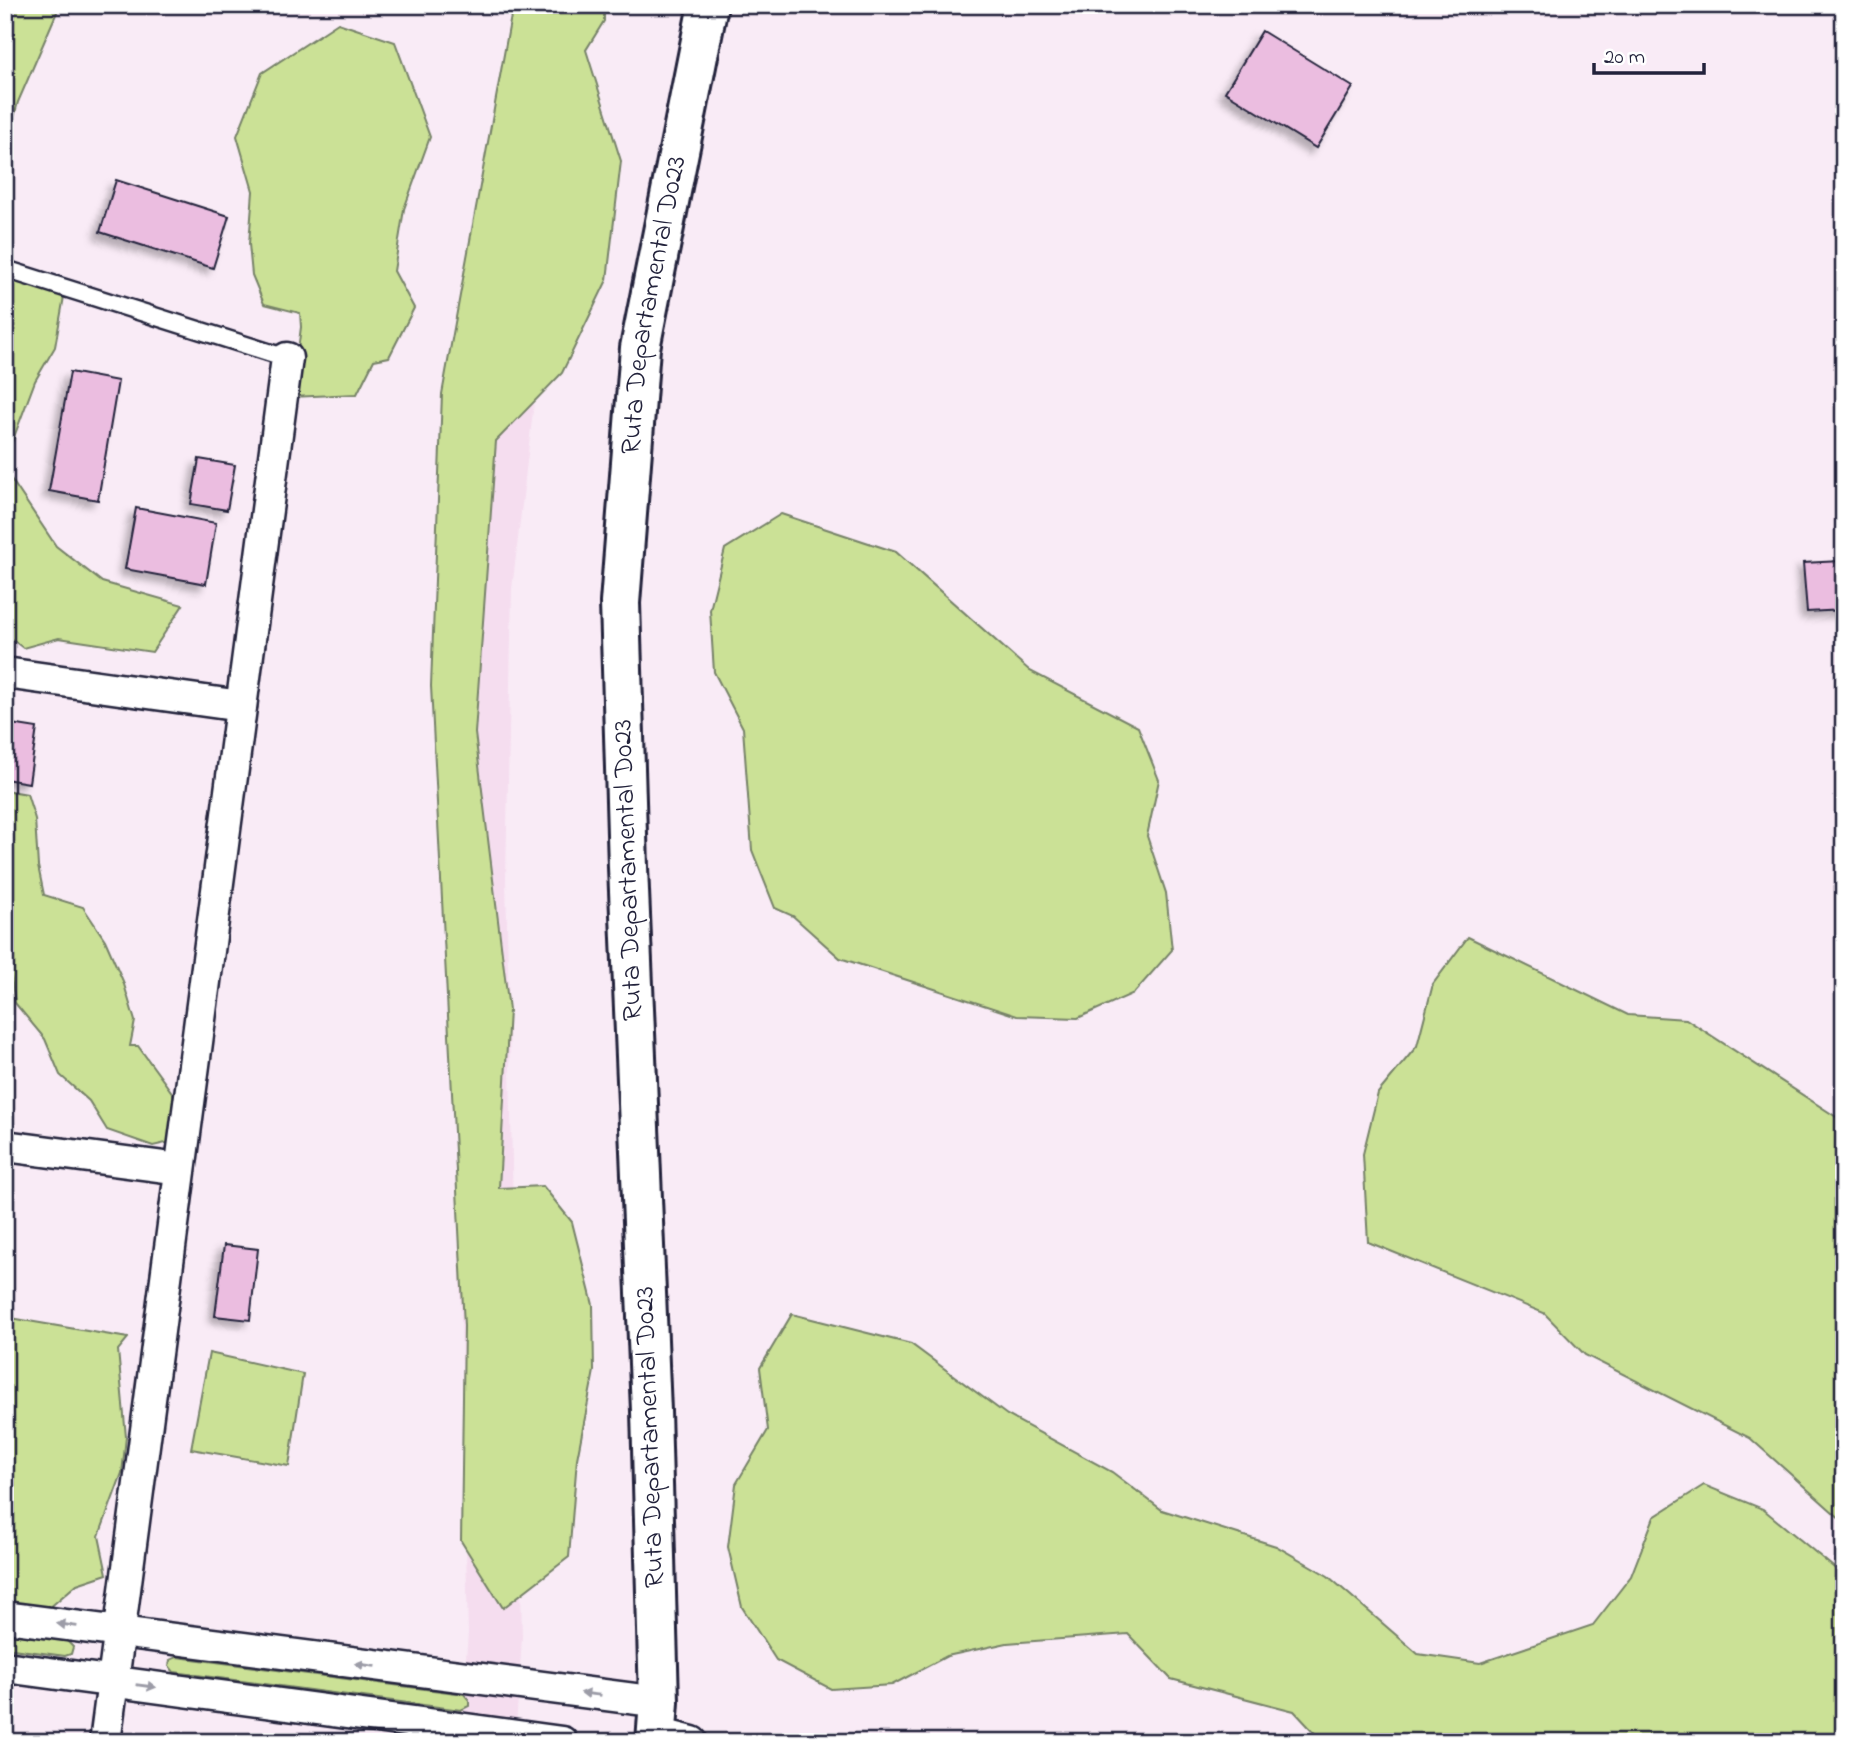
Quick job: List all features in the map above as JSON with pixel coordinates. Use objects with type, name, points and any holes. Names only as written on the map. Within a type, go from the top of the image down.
[{"type":"main road","name":"Ruta Departamental D023","points":[[666,1730],[628,867],[620,603],[640,348],[708,5]]},
{"type":"street","points":[[105,1742],[287,358]]},
{"type":"street","points":[[5,673],[241,706]]},
{"type":"street","points":[[5,1146],[180,1169]]},
{"type":"street","points":[[5,1617],[119,1632],[666,1730]]},
{"type":"street","points":[[5,1667],[562,1742]]},
{"type":"lane","points":[[5,269],[287,358]]},
{"type":"shaded area","points":[[522,5],[581,5],[512,589],[506,877],[522,1638],[515,1742],[459,1742],[468,1634],[451,878]]},
{"type":"green space","points":[[5,5],[60,5],[18,102],[5,150]]},
{"type":"green space","points":[[513,5],[604,5],[604,21],[586,50],[621,161],[607,280],[562,373],[496,441],[475,733],[509,1010],[499,1188],[543,1186],[572,1222],[593,1305],[594,1371],[577,1459],[569,1557],[503,1608],[461,1541],[464,1326],[431,686],[442,394]]},
{"type":"green space","points":[[338,23],[395,42],[430,137],[404,209],[394,271],[414,308],[389,357],[374,360],[357,394],[292,397],[301,327],[300,313],[264,304],[252,275],[249,244],[253,191],[237,136],[262,73]]},
{"type":"green space","points":[[5,279],[65,291],[55,347],[35,381],[5,461]]},
{"type":"green space","points":[[5,470],[56,546],[102,582],[183,605],[152,652],[59,638],[23,648],[5,634]]},
{"type":"green space","points":[[781,514],[896,552],[1030,671],[1138,727],[1159,780],[1147,836],[1166,893],[1172,950],[1134,993],[1078,1018],[1017,1016],[840,958],[793,916],[775,908],[752,850],[743,728],[714,672],[710,610],[725,549]]},
{"type":"green space","points":[[5,790],[27,794],[35,819],[38,866],[44,895],[83,907],[105,940],[123,981],[135,1021],[130,1046],[138,1046],[173,1094],[179,1140],[153,1146],[107,1130],[89,1101],[60,1075],[45,1039],[15,1003],[11,978],[5,969]]},
{"type":"green space","points":[[1468,937],[1628,1015],[1686,1019],[1844,1122],[1844,1522],[1750,1438],[1585,1355],[1544,1313],[1368,1242],[1363,1154],[1378,1093],[1417,1046],[1433,984]]},
{"type":"green space","points":[[792,1314],[911,1344],[1007,1415],[1112,1472],[1162,1510],[1276,1546],[1328,1576],[1418,1654],[1480,1663],[1593,1625],[1631,1576],[1654,1517],[1704,1485],[1763,1509],[1844,1576],[1844,1742],[1323,1742],[1294,1711],[1171,1679],[1128,1634],[1007,1643],[947,1656],[892,1685],[831,1689],[776,1660],[742,1607],[728,1547],[736,1484],[768,1430],[760,1368]]},
{"type":"green space","points":[[5,1317],[128,1338],[118,1350],[126,1437],[122,1473],[99,1536],[107,1574],[77,1584],[47,1610],[5,1600]]},
{"type":"green space","points":[[209,1353],[303,1374],[289,1466],[191,1449]]},
{"type":"green space","points":[[5,1633],[67,1641],[73,1647],[71,1654],[65,1656],[5,1648]]},
{"type":"green space","points":[[177,1657],[464,1694],[469,1700],[469,1706],[461,1710],[174,1672],[169,1666],[170,1660]]},
{"type":"building","points":[[1262,31],[1353,87],[1316,148],[1225,92]]},
{"type":"building","points":[[116,180],[229,216],[213,268],[100,232]]},
{"type":"building","points":[[70,372],[118,381],[98,500],[49,491]]},
{"type":"building","points":[[199,459],[235,465],[227,510],[191,504]]},
{"type":"building","points":[[136,508],[216,523],[206,584],[125,569]]},
{"type":"building","points":[[1841,561],[1844,610],[1807,612],[1803,563]]},
{"type":"building","points":[[5,723],[37,728],[29,783],[5,779]]},
{"type":"building","points":[[224,1245],[258,1249],[250,1320],[215,1316]]}]
